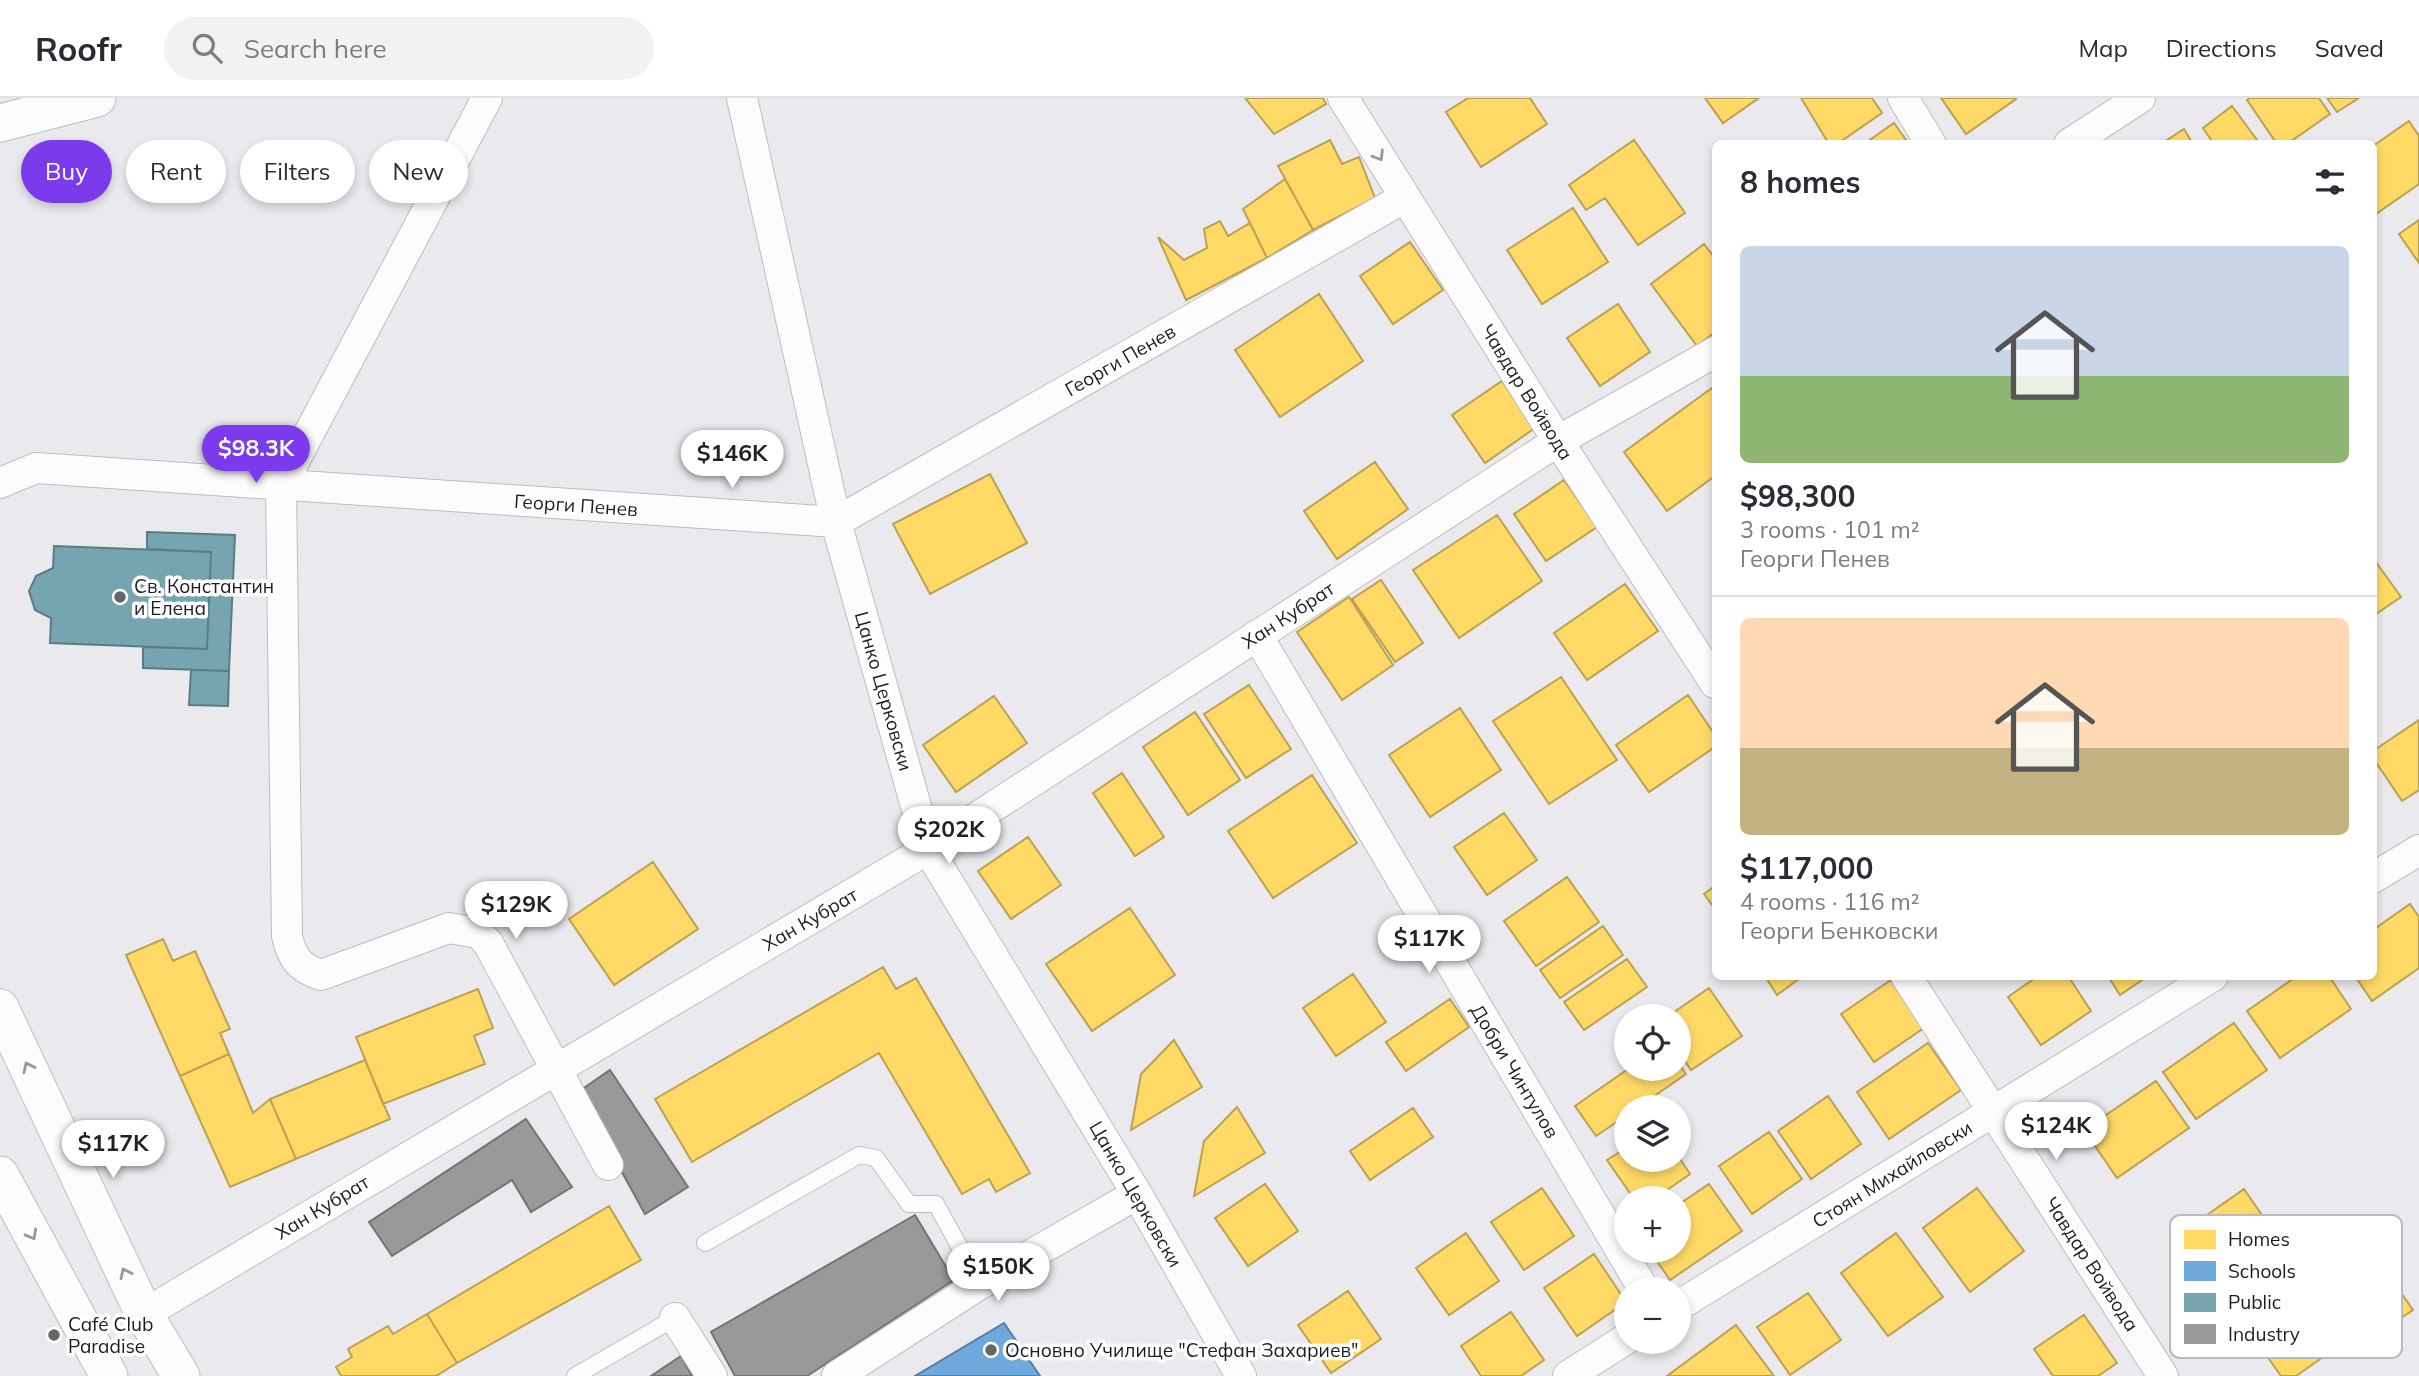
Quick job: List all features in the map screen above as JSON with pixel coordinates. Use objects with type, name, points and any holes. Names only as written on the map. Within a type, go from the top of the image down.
[{"type":"street","points":[[0,122],[97,98]]},
{"type":"street","points":[[487,98],[281,486],[287,936],[291,954],[304,970],[321,975],[449,928],[478,933],[488,943],[608,1165]]},
{"type":"street","name":"Цанко Церковски","points":[[743,98],[836,522],[928,849],[1137,1194],[1241,1376]]},
{"type":"street","name":"Чавдар Войвода","points":[[1343,98],[1558,441],[1712,678]]},
{"type":"street","points":[[1903,98],[1929,140]]},
{"type":"street","points":[[2075,140],[2140,98]]},
{"type":"street","name":"Георги Пенев","points":[[0,482],[36,468],[836,522],[1405,198]]},
{"type":"street","name":"Хан Кубрат","points":[[144,1314],[928,849],[1558,441],[1712,354]]},
{"type":"street","name":"Добри Чинтулов","points":[[1258,635],[1636,1277]]},
{"type":"street","points":[[2377,867],[2419,850]]},
{"type":"street","name":"Чавдар Войвода","points":[[1909,980],[2163,1376]]},
{"type":"street","name":"Стоян Михайловски","points":[[1691,1298],[2206,980]]},
{"type":"street","points":[[0,1008],[144,1314],[181,1376]]},
{"type":"street","points":[[2,1186],[109,1376]]},
{"type":"street","points":[[837,1376],[979,1284],[1137,1194]]},
{"type":"street","points":[[675,1318],[712,1376]]},
{"type":"street","points":[[1568,1376],[1614,1347]]},
{"type":"lane","points":[[705,1242],[859,1155],[868,1154],[876,1158],[909,1204],[936,1204],[979,1284]]},
{"type":"lane","points":[[575,1376],[675,1318]]},
{"type":"building: Homes","points":[[1245,98],[1323,98],[1326,104],[1274,134]]},
{"type":"building: Homes","points":[[1468,98],[1530,98],[1547,124],[1481,167],[1446,112]]},
{"type":"building: Homes","points":[[1705,98],[1759,98],[1723,123]]},
{"type":"building: Homes","points":[[1801,98],[1872,98],[1882,113],[1843,140],[1827,140]]},
{"type":"building: Homes","points":[[1941,98],[2015,98],[2016,99],[1966,134]]},
{"type":"building: Homes","points":[[2319,98],[2330,114],[2293,140],[2274,140],[2247,100]]},
{"type":"building: Homes","points":[[2327,98],[2359,98],[2337,112]]},
{"type":"building: Homes","points":[[2232,106],[2257,140],[2211,140],[2203,128]]},
{"type":"building: Homes","points":[[2409,121],[2419,136],[2419,184],[2377,213],[2377,143]]},
{"type":"building: Homes","points":[[1894,123],[1906,140],[1870,140]]},
{"type":"building: Homes","points":[[2184,129],[2191,140],[2167,140]]},
{"type":"building: Homes","points":[[1330,140],[1342,164],[1359,157],[1375,198],[1313,230],[1278,166]]},
{"type":"building: Homes","points":[[1634,140],[1685,213],[1638,245],[1605,198],[1586,210],[1569,185]]},
{"type":"building: Homes","points":[[1285,179],[1313,230],[1267,258],[1243,209]]},
{"type":"building: Homes","points":[[1573,208],[1608,262],[1542,304],[1507,250]]},
{"type":"building: Homes","points":[[2419,220],[2419,263],[2399,234]]},
{"type":"building: Homes","points":[[1220,221],[1228,236],[1250,223],[1267,258],[1186,300],[1158,237],[1184,260],[1207,248],[1204,229]]},
{"type":"building: Homes","points":[[1410,242],[1443,290],[1393,324],[1360,276]]},
{"type":"building: Homes","points":[[1704,244],[1712,254],[1712,334],[1697,346],[1651,284]]},
{"type":"building: Homes","points":[[1319,294],[1363,361],[1280,417],[1235,350]]},
{"type":"building: Homes","points":[[1618,304],[1650,352],[1600,386],[1567,338]]},
{"type":"building: Homes","points":[[1502,381],[1535,428],[1485,463],[1452,415]]},
{"type":"building: Homes","points":[[1712,388],[1712,478],[1667,511],[1624,452]]},
{"type":"building: Homes","points":[[1375,462],[1408,509],[1337,559],[1304,511]]},
{"type":"building: Homes","points":[[990,474],[1027,543],[930,594],[893,524]]},
{"type":"building: Homes","points":[[1564,480],[1597,527],[1546,561],[1514,514]]},
{"type":"building: Homes","points":[[1497,515],[1542,581],[1459,638],[1413,570]]},
{"type":"building: Homes","points":[[2377,564],[2401,597],[2377,613]]},
{"type":"building: Homes","points":[[1381,580],[1423,643],[1395,662],[1352,599]]},
{"type":"building: Homes","points":[[1625,584],[1658,631],[1587,680],[1554,633]]},
{"type":"building: Homes","points":[[1349,597],[1393,665],[1342,700],[1297,632]]},
{"type":"building: Homes","points":[[1561,677],[1617,760],[1549,804],[1493,721]]},
{"type":"building: Homes","points":[[1249,685],[1291,749],[1246,778],[1204,714]]},
{"type":"building: Homes","points":[[1688,695],[1712,731],[1712,749],[1649,792],[1616,745]]},
{"type":"building: Homes","points":[[994,696],[1027,743],[956,792],[923,745]]},
{"type":"building: Homes","points":[[1460,708],[1501,770],[1430,817],[1389,755]]},
{"type":"building: Homes","points":[[1195,712],[1240,780],[1188,815],[1143,747]]},
{"type":"building: Homes","points":[[2419,720],[2419,790],[2402,801],[2377,764],[2377,748]]},
{"type":"building: Homes","points":[[1122,773],[1164,837],[1135,856],[1093,793]]},
{"type":"building: Homes","points":[[1312,775],[1357,843],[1273,898],[1228,831]]},
{"type":"building: Homes","points":[[1504,813],[1537,860],[1487,895],[1454,847]]},
{"type":"building: Homes","points":[[1028,837],[1061,885],[1011,919],[978,871]]},
{"type":"building: Homes","points":[[653,862],[698,929],[614,985],[569,919]]},
{"type":"building: Homes","points":[[1567,877],[1599,922],[1536,966],[1504,921]]},
{"type":"building: Homes","points":[[1712,888],[1712,905],[1704,894]]},
{"type":"building: Homes","points":[[2410,904],[2419,917],[2419,968],[2372,1001],[2358,980],[2377,980],[2377,927]]},
{"type":"building: Homes","points":[[1130,908],[1175,975],[1092,1031],[1046,964]]},
{"type":"building: Homes","points":[[1603,926],[1623,955],[1560,998],[1540,970]]},
{"type":"building: Homes","points":[[163,939],[173,961],[195,951],[230,1029],[220,1033],[229,1054],[180,1076],[126,955]]},
{"type":"building: Homes","points":[[1627,959],[1647,987],[1622,1004],[1614,1004],[1614,1010],[1584,1030],[1564,1002]]},
{"type":"building: Homes","points":[[883,967],[896,989],[916,978],[1030,1173],[996,1192],[989,1179],[962,1194],[879,1053],[692,1162],[655,1099]]},
{"type":"building: Homes","points":[[1353,974],[1386,1022],[1336,1056],[1303,1008]]},
{"type":"building: Homes","points":[[1768,980],[1798,980],[1777,995]]},
{"type":"building: Homes","points":[[1891,980],[1924,1028],[1874,1062],[1841,1014]]},
{"type":"building: Homes","points":[[2032,980],[2071,980],[2091,1011],[2041,1045],[2008,997]]},
{"type":"building: Homes","points":[[2111,980],[2142,980],[2120,995]]},
{"type":"building: Homes","points":[[2291,980],[2332,980],[2351,1009],[2280,1058],[2247,1011]]},
{"type":"building: Homes","points":[[1709,988],[1742,1036],[1691,1070],[1691,1004],[1686,1004]]},
{"type":"building: Homes","points":[[478,989],[493,1028],[474,1036],[485,1064],[383,1104],[356,1037]]},
{"type":"building: Homes","points":[[1450,999],[1469,1027],[1406,1071],[1386,1042]]},
{"type":"building: Homes","points":[[2234,1023],[2267,1070],[2196,1119],[2163,1072]]},
{"type":"building: Homes","points":[[1174,1040],[1202,1087],[1131,1130],[1141,1074]]},
{"type":"building: Homes","points":[[1928,1043],[1961,1090],[1889,1139],[1857,1092]]},
{"type":"building: Homes","points":[[229,1054],[253,1113],[270,1099],[296,1159],[230,1187],[180,1076]]},
{"type":"building: Homes","points":[[365,1060],[390,1119],[296,1159],[270,1099]]},
{"type":"building: Homes","points":[[1614,1079],[1614,1081],[1676,1081],[1656,1095],[1614,1095],[1614,1124],[1596,1136],[1575,1106]]},
{"type":"building: Homes","points":[[2156,1081],[2189,1128],[2117,1178],[2084,1130]]},
{"type":"building: Homes","points":[[1828,1096],[1861,1144],[1811,1179],[1778,1131]]},
{"type":"building: Homes","points":[[1237,1107],[1265,1153],[1194,1196],[1204,1141]]},
{"type":"building: Homes","points":[[1413,1108],[1433,1137],[1370,1180],[1350,1151]]},
{"type":"building: Homes","points":[[1769,1132],[1802,1179],[1752,1214],[1719,1166]]},
{"type":"building: Homes","points":[[1614,1156],[1614,1170],[1607,1160]]},
{"type":"building: Homes","points":[[1615,1172],[1690,1174],[1673,1186],[1625,1186]]},
{"type":"building: Homes","points":[[1265,1184],[1298,1231],[1248,1266],[1215,1218]]},
{"type":"building: Homes","points":[[1709,1184],[1742,1231],[1674,1277],[1668,1277],[1658,1263],[1691,1263],[1691,1196]]},
{"type":"building: Homes","points":[[1542,1188],[1574,1236],[1524,1270],[1491,1222]]},
{"type":"building: Homes","points":[[1977,1188],[2024,1251],[1970,1292],[1923,1228]]},
{"type":"building: Homes","points":[[2244,1189],[2262,1215],[2207,1215]]},
{"type":"building: Homes","points":[[609,1206],[641,1260],[457,1363],[427,1314]]},
{"type":"building: Homes","points":[[1466,1233],[1499,1281],[1449,1315],[1416,1268]]},
{"type":"building: Homes","points":[[1896,1233],[1943,1297],[1888,1336],[1841,1273]]},
{"type":"building: Homes","points":[[1594,1254],[1614,1284],[1614,1310],[1577,1336],[1544,1288]]},
{"type":"building: Homes","points":[[1348,1291],[1381,1339],[1331,1373],[1298,1325]]},
{"type":"building: Homes","points":[[1808,1293],[1841,1340],[1790,1375],[1757,1327]]},
{"type":"building: Homes","points":[[2402,1294],[2413,1310],[2402,1317]]},
{"type":"building: Homes","points":[[1511,1312],[1544,1360],[1521,1376],[1481,1376],[1461,1346]]},
{"type":"building: Homes","points":[[427,1314],[457,1363],[436,1376],[341,1376],[336,1367],[352,1357],[348,1349],[388,1326],[393,1334]]},
{"type":"building: Homes","points":[[2084,1315],[2117,1363],[2098,1376],[2053,1376],[2034,1349]]},
{"type":"building: Homes","points":[[1736,1325],[1774,1376],[1667,1376]]},
{"type":"building: Homes","points":[[2268,1358],[2322,1358],[2296,1376],[2281,1376]]},
{"type":"building: Schools","name":"Основно Училище \"Стефан Захариев\"","points":[[1004,1323],[1040,1376],[915,1376]]},
{"type":"building: Public","points":[[147,532],[235,535],[229,671],[143,668],[143,647],[207,649],[211,552],[147,549]]},
{"type":"building: Public","name":"Св. Константин и Елена","points":[[54,546],[211,552],[207,649],[50,643],[51,618],[35,610],[29,591],[36,576],[53,568]]},
{"type":"building: Public","points":[[191,670],[229,671],[228,706],[189,705]]},
{"type":"building: Industry","points":[[610,1070],[688,1187],[645,1214],[578,1092]]},
{"type":"building: Industry","points":[[526,1119],[572,1187],[531,1212],[512,1180],[392,1256],[369,1222]]},
{"type":"building: Industry","points":[[915,1215],[954,1280],[807,1376],[735,1376],[711,1332]]},
{"type":"building: Industry","points":[[681,1356],[692,1376],[651,1376]]},
{"type":"place","name":"Св. Константин и Елена","points":[[120,597]]},
{"type":"place","name":"Café Club Paradise","points":[[54,1335]]},
{"type":"place","name":"Основно Училище \"Стефан Захариев\"","points":[[991,1350]]}]
